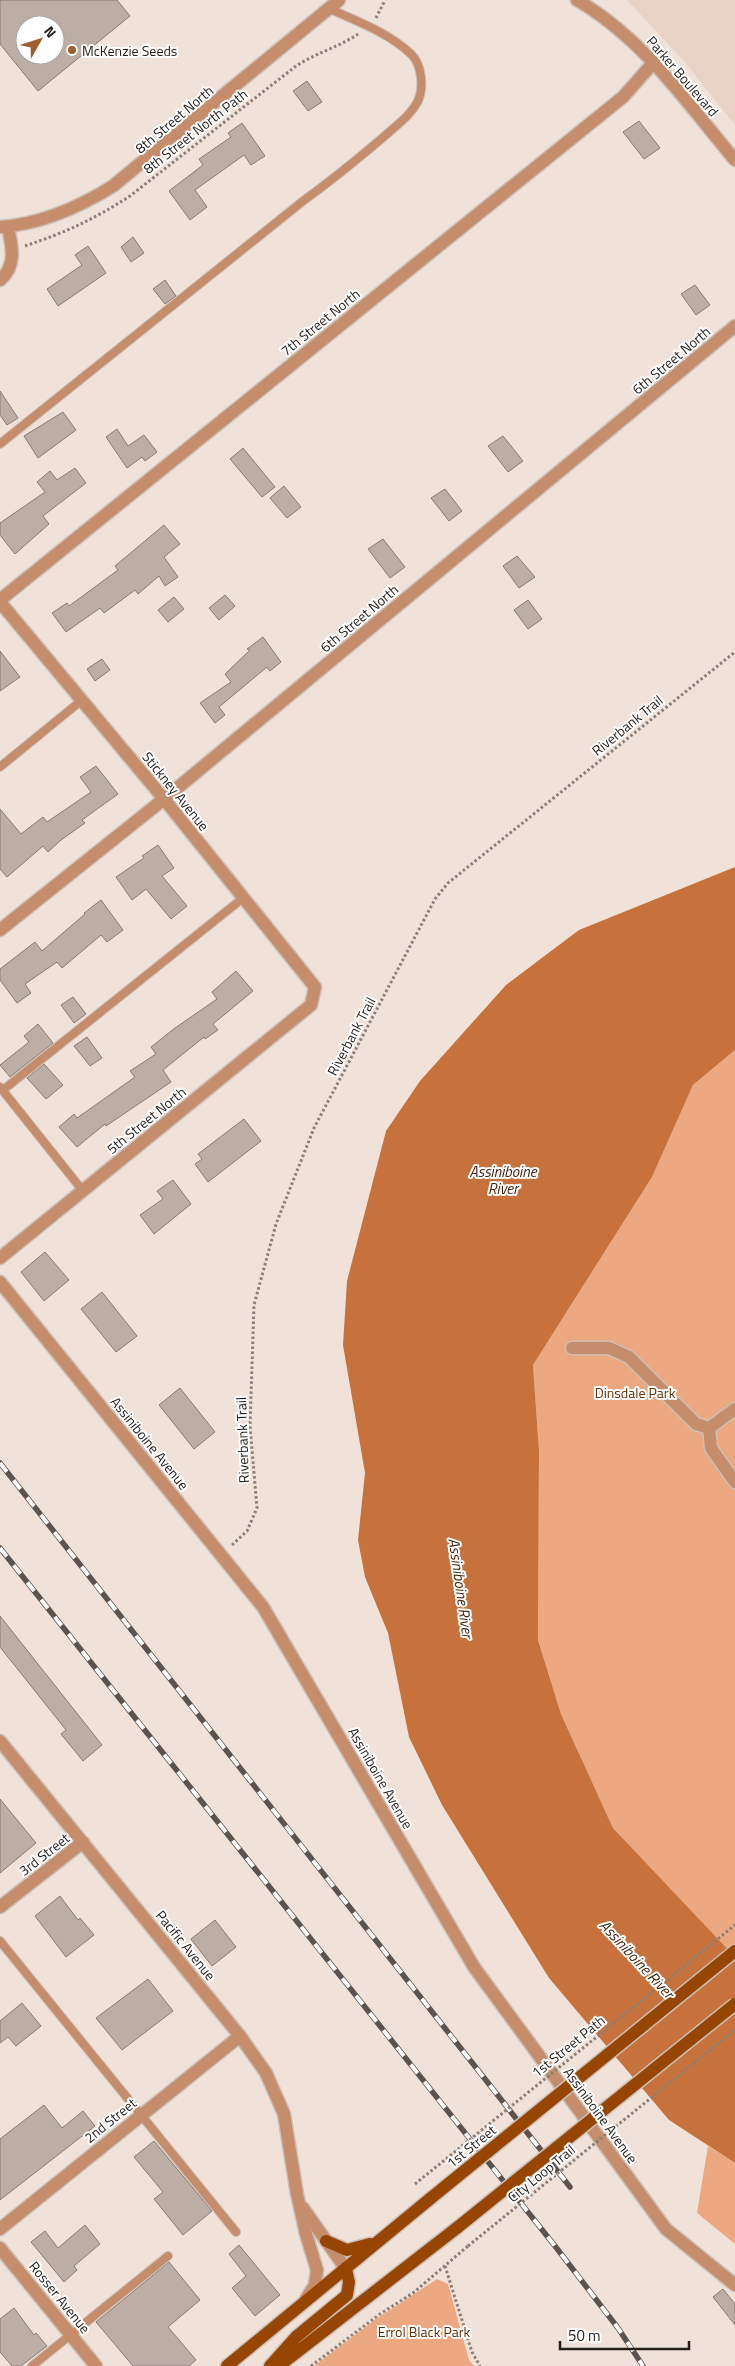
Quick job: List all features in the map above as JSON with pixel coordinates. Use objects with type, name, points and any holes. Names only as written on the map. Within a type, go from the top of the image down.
[{"type":"main road","name":"1st Street","points":[[227,2366],[735,1951]]},
{"type":"main road","points":[[279,2366],[458,2227],[735,2004]]},
{"type":"main road","points":[[326,2241],[336,2247],[352,2250],[367,2246],[385,2236]]},
{"type":"main road","points":[[270,2366],[296,2337],[347,2294],[350,2282],[346,2269]]},
{"type":"street","name":"Parker Boulevard","points":[[577,0],[594,10],[638,46],[654,62],[735,160]]},
{"type":"street","name":"8th Street North","points":[[0,280],[11,268],[12,249],[4,227],[63,213],[85,204],[113,186],[335,4]]},
{"type":"street","name":"7th Street North","points":[[0,601],[623,97],[654,62]]},
{"type":"street","name":"6th Street North","points":[[0,930],[164,799],[735,326]]},
{"type":"street","name":"Stickney Avenue","points":[[0,601],[164,799],[314,987],[311,1005]]},
{"type":"street","name":"5th Street North","points":[[0,1258],[311,1005]]},
{"type":"street","name":"Assiniboine Avenue","points":[[0,1282],[263,1607],[474,1967],[666,2229],[735,2285]]},
{"type":"street","points":[[572,1348],[609,1348],[629,1357],[696,1424],[708,1428]]},
{"type":"street","points":[[708,1428],[735,1409]]},
{"type":"street","points":[[708,1428],[711,1448],[735,1482]]},
{"type":"street","name":"Pacific Avenue","points":[[0,1741],[240,2036],[266,2073],[284,2114],[297,2194],[317,2270],[317,2278],[311,2293],[301,2306]]},
{"type":"street","name":"3rd Street","points":[[0,1908],[83,1842]]},
{"type":"street","name":"2nd Street","points":[[0,2229],[240,2036]]},
{"type":"street","name":"Pacific Avenue","points":[[297,2194],[306,2212],[346,2269]]},
{"type":"street","name":"Rosser Avenue","points":[[0,2248],[96,2366]]},
{"type":"lane","points":[[0,444],[302,201],[343,173],[410,113],[418,99],[421,82],[419,67],[412,55],[396,42],[368,27],[335,4]]},
{"type":"lane","points":[[0,767],[82,700]]},
{"type":"lane","points":[[83,1191],[1,1088],[243,898]]},
{"type":"lane","points":[[0,1941],[236,2232]]},
{"type":"lane","points":[[32,2366],[168,2256]]},
{"type":"path","name":"8th Street North Path","points":[[12,249],[77,228],[104,214],[130,196],[296,66],[311,56],[342,44],[368,27],[375,20],[385,0]]},
{"type":"path","name":"Riverbank Trail","points":[[220,1554],[248,1531],[257,1508],[250,1426],[254,1305],[276,1224],[314,1128],[435,899],[448,883],[735,652]]},
{"type":"path","name":"1st Street Path","points":[[415,2184],[735,1925]]},
{"type":"path","name":"City Loop Trail","points":[[445,2266],[735,2030]]},
{"type":"path","points":[[311,2366],[380,2314],[413,2293],[445,2266],[472,2352],[480,2366]]},
{"type":"shaded area","points":[[627,0],[735,0],[735,125],[683,60]]},
{"type":"green space","name":"Dinsdale Park","points":[[735,1050],[735,1944],[728,1950],[613,1828],[561,1714],[538,1640],[539,1451],[533,1365],[652,1177],[693,1085]]},
{"type":"green space","points":[[708,2146],[735,2163],[735,2244],[697,2213]]},
{"type":"green space","name":"Errol Black Park","points":[[437,2279],[448,2284],[469,2360],[474,2366],[314,2366],[376,2319]]},
{"type":"water","name":"Assiniboine River","points":[[735,867],[735,1050],[693,1085],[652,1177],[533,1365],[539,1451],[538,1640],[561,1714],[613,1828],[735,1957],[735,2163],[669,2120],[549,1978],[442,1805],[409,1737],[388,1633],[365,1577],[358,1540],[365,1473],[343,1345],[347,1281],[386,1131],[420,1081],[506,985],[579,930]]},
{"type":"building","name":"McKenzie Seeds","points":[[0,0],[117,0],[130,16],[38,91],[17,65],[65,65],[65,15],[15,15],[15,63],[0,44]]},
{"type":"building","points":[[307,81],[322,102],[308,111],[293,91]]},
{"type":"building","points":[[639,121],[660,148],[644,159],[623,132]]},
{"type":"building","points":[[242,123],[265,156],[251,165],[244,155],[195,190],[207,207],[190,220],[169,191],[203,165],[199,159],[231,137],[228,133]]},
{"type":"building","points":[[133,237],[144,253],[131,262],[121,247]]},
{"type":"building","points":[[88,246],[106,273],[58,306],[47,289],[82,265],[75,255]]},
{"type":"building","points":[[165,280],[176,296],[165,304],[153,289]]},
{"type":"building","points":[[695,285],[710,305],[696,315],[681,294]]},
{"type":"building","points":[[0,391],[18,418],[7,425],[0,415]]},
{"type":"building","points":[[63,412],[76,430],[38,458],[24,436]]},
{"type":"building","points":[[117,429],[128,446],[144,435],[157,452],[145,461],[142,457],[127,468],[106,437]]},
{"type":"building","points":[[503,436],[523,461],[508,472],[488,446]]},
{"type":"building","points":[[243,448],[275,487],[262,497],[230,459]]},
{"type":"building","points":[[75,468],[86,483],[43,516],[49,524],[15,554],[0,535],[0,523],[45,492],[37,482],[50,471],[57,480]]},
{"type":"building","points":[[284,486],[301,507],[287,518],[270,498]]},
{"type":"building","points":[[445,489],[462,511],[449,521],[431,498]]},
{"type":"building","points":[[164,525],[180,544],[164,557],[178,577],[165,586],[159,576],[138,594],[135,590],[104,613],[100,608],[66,632],[52,613],[67,603],[69,606],[118,570],[115,566]]},
{"type":"building","points":[[383,539],[405,567],[390,578],[368,549]]},
{"type":"building","points":[[517,556],[535,577],[519,588],[503,566]]},
{"type":"building","points":[[225,595],[235,606],[219,620],[209,608]]},
{"type":"building","points":[[174,597],[184,609],[168,622],[158,610]]},
{"type":"building","points":[[528,600],[542,619],[528,629],[514,610]]},
{"type":"building","points":[[263,637],[281,662],[270,671],[267,667],[219,707],[225,715],[215,723],[200,703],[231,682],[225,674],[250,650],[247,649]]},
{"type":"building","points":[[0,651],[20,677],[0,691]]},
{"type":"building","points":[[102,659],[110,670],[95,681],[87,669]]},
{"type":"building","points":[[96,766],[118,794],[82,820],[85,823],[48,852],[43,846],[7,877],[0,869],[0,809],[21,834],[43,817],[47,822],[91,792],[80,777]]},
{"type":"building","points":[[158,845],[174,868],[162,876],[187,906],[171,919],[146,889],[132,900],[116,877],[144,858],[142,856]]},
{"type":"building","points":[[101,900],[123,930],[107,942],[101,935],[62,968],[57,962],[25,984],[31,993],[17,1003],[0,980],[0,969],[35,942],[42,951]]},
{"type":"building","points":[[236,971],[253,991],[213,1024],[218,1030],[205,1039],[204,1037],[163,1070],[171,1082],[106,1126],[105,1124],[77,1147],[59,1127],[74,1114],[77,1118],[135,1077],[130,1071],[156,1054],[151,1047],[217,999],[212,992]]},
{"type":"building","points":[[73,997],[86,1014],[74,1023],[61,1005]]},
{"type":"building","points":[[38,1024],[53,1043],[10,1077],[0,1065],[29,1042],[24,1036]]},
{"type":"building","points":[[87,1037],[102,1058],[90,1066],[74,1046]]},
{"type":"building","points":[[44,1064],[63,1085],[46,1099],[27,1078]]},
{"type":"building","points":[[244,1119],[261,1141],[208,1182],[195,1164],[202,1159],[198,1154]]},
{"type":"building","points":[[173,1180],[191,1204],[154,1234],[140,1215],[163,1199],[157,1191]]},
{"type":"building","points":[[45,1252],[69,1280],[44,1301],[21,1272]]},
{"type":"building","points":[[102,1292],[137,1336],[116,1352],[81,1309]]},
{"type":"building","points":[[180,1388],[215,1432],[194,1449],[159,1405]]},
{"type":"building","points":[[0,1616],[102,1745],[83,1761],[61,1734],[66,1730],[0,1647]]},
{"type":"building","points":[[0,1799],[36,1843],[0,1873]]},
{"type":"building","points":[[60,1896],[78,1920],[80,1918],[94,1935],[66,1957],[35,1916]]},
{"type":"building","points":[[215,1920],[236,1947],[212,1966],[191,1939]]},
{"type":"building","points":[[148,1979],[173,2011],[122,2050],[96,2018]]},
{"type":"building","points":[[22,2003],[41,2026],[16,2046],[8,2037],[0,2043],[0,2021]]},
{"type":"building","points":[[44,2105],[62,2128],[83,2111],[95,2126],[0,2200],[0,2139]]},
{"type":"building","points":[[154,2141],[212,2211],[183,2235],[154,2199],[163,2192],[134,2157]]},
{"type":"building","points":[[85,2225],[100,2244],[74,2266],[77,2270],[64,2282],[31,2242],[45,2231],[58,2248]]},
{"type":"building","points":[[239,2245],[280,2295],[255,2316],[232,2288],[246,2276],[229,2254]]},
{"type":"building","points":[[169,2262],[200,2300],[168,2327],[196,2360],[189,2366],[133,2366],[96,2322]]},
{"type":"building","points":[[723,2289],[735,2304],[735,2325],[713,2297]]},
{"type":"building","points":[[14,2308],[34,2335],[36,2333],[47,2346],[21,2366],[12,2366],[0,2352],[0,2319]]},
{"type":"railway","points":[[0,1463],[570,2187]]},
{"type":"railway","points":[[0,1548],[555,2246],[618,2328],[643,2366]]},
{"type":"place","name":"McKenzie Seeds","points":[[72,50]]}]
